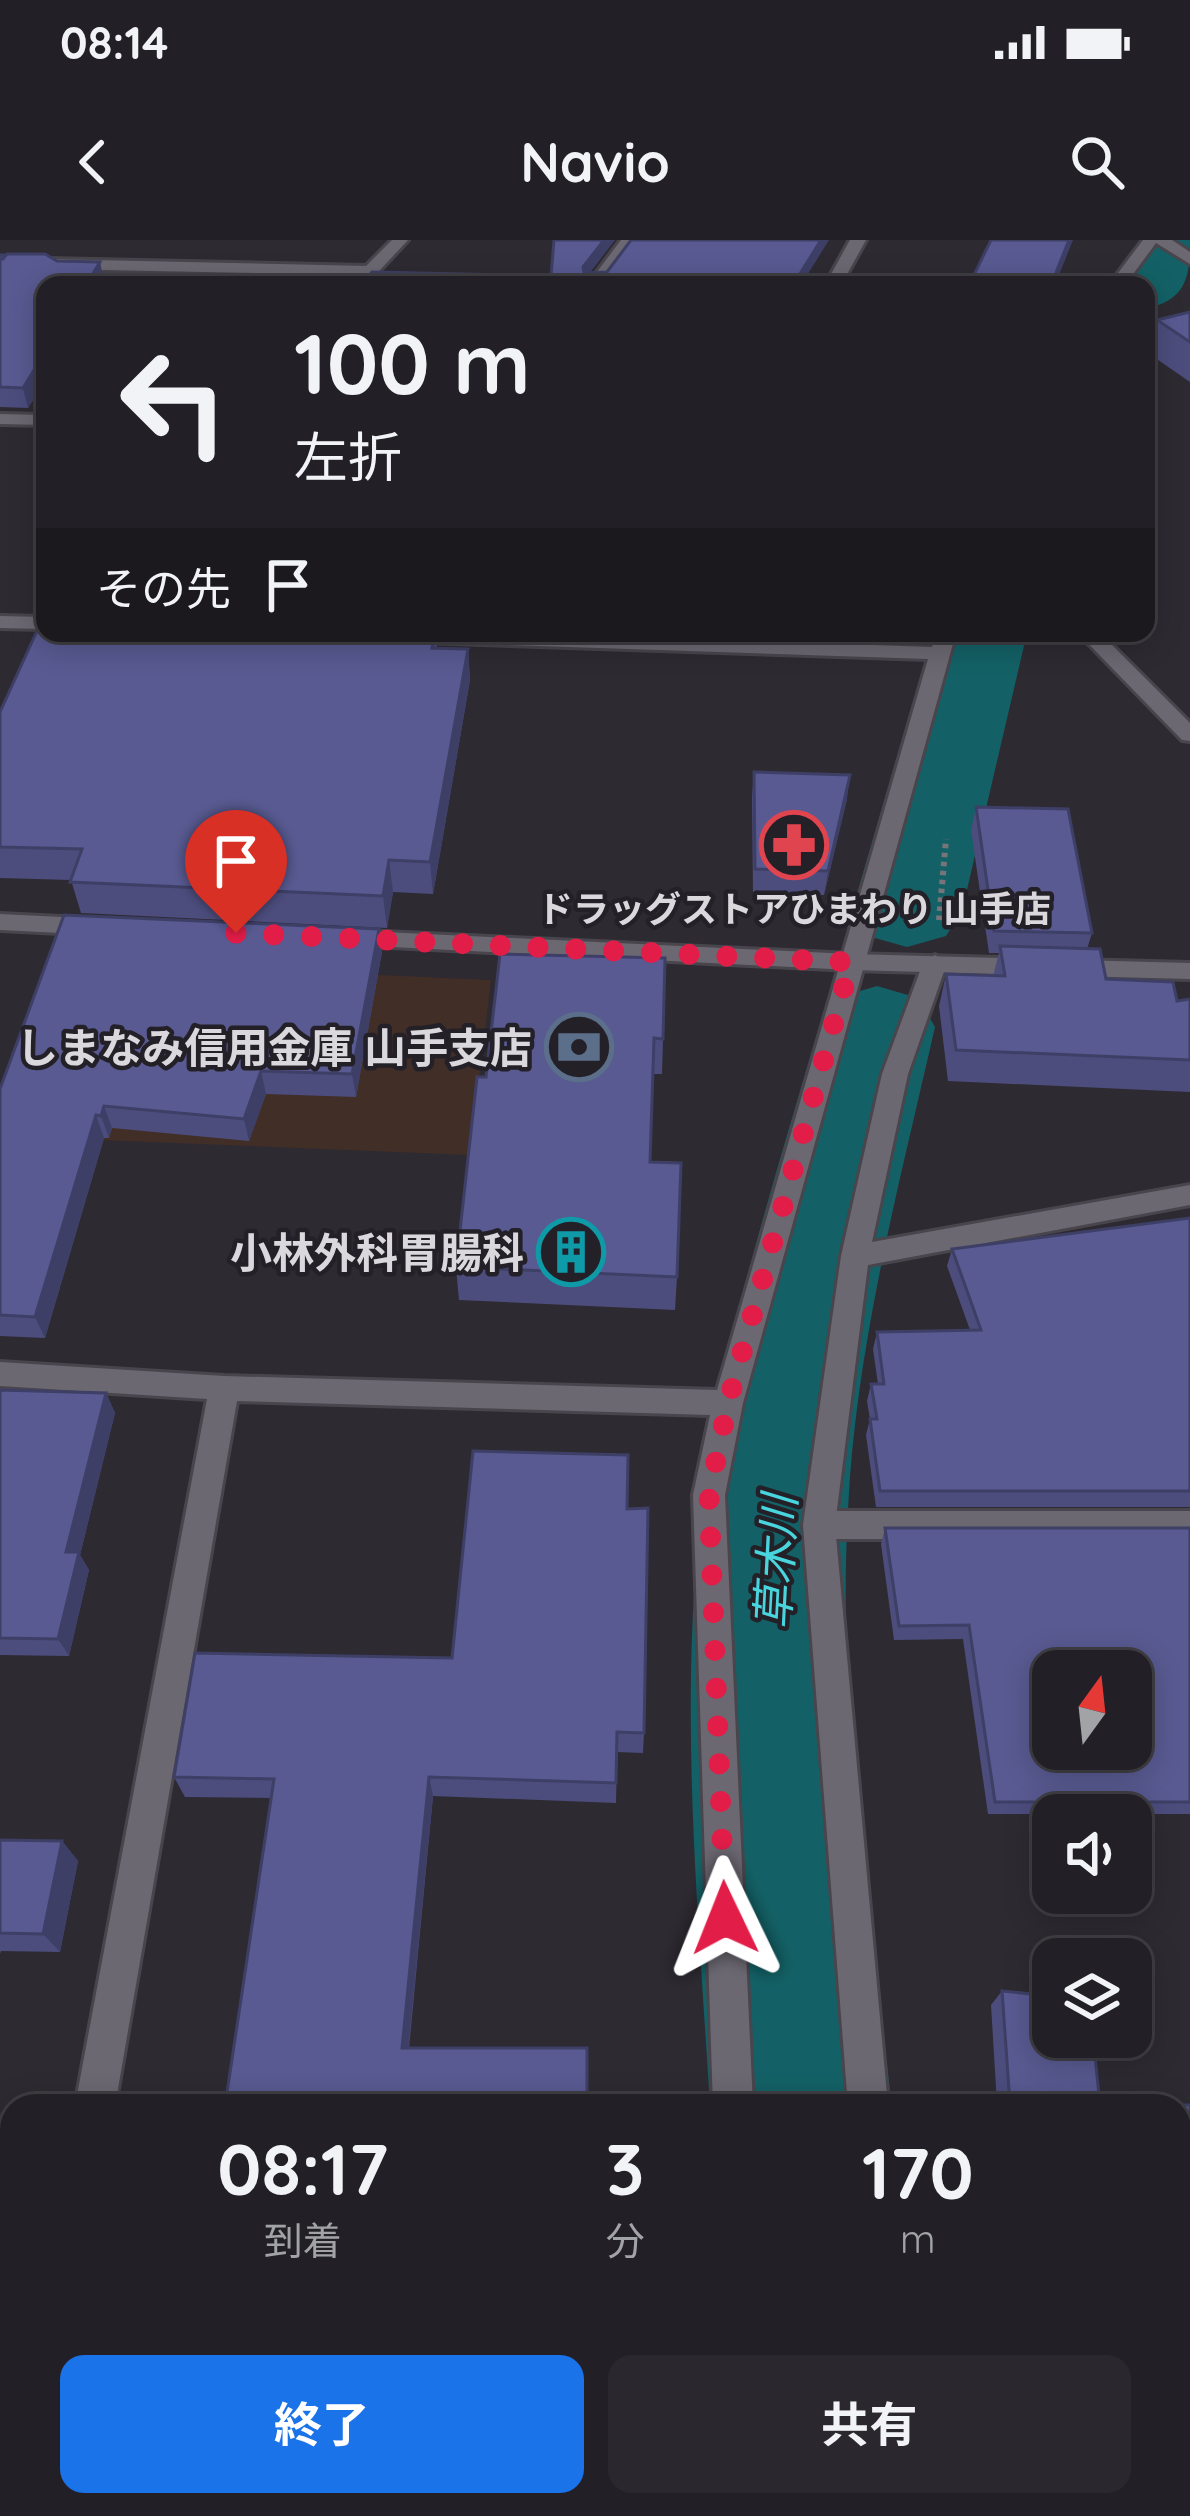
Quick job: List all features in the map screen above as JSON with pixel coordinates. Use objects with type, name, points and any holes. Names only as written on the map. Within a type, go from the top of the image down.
[{"type":"street","points":[[366,276],[400,240]]},
{"type":"street","points":[[602,276],[629,240]]},
{"type":"street","points":[[837,276],[858,240]]},
{"type":"street","points":[[1126,276],[1159,241],[1188,258]]},
{"type":"street","points":[[158,266],[172,253]]},
{"type":"street","points":[[0,263],[371,271]]},
{"type":"street","points":[[0,419],[36,420]]},
{"type":"street","points":[[0,622],[36,631]]},
{"type":"street","points":[[733,2094],[709,1495],[728,1403],[942,643],[881,642]]},
{"type":"street","points":[[1097,642],[1190,735]]},
{"type":"street","points":[[0,922],[118,928]]},
{"type":"street","points":[[307,936],[851,962],[1190,971]]},
{"type":"street","points":[[867,2094],[819,1525],[855,1256],[895,1074],[935,963]]},
{"type":"street","points":[[855,1256],[1190,1195]]},
{"type":"street","points":[[0,1373],[224,1388],[728,1403]]},
{"type":"street","points":[[97,2094],[224,1388]]},
{"type":"street","points":[[819,1525],[1190,1525]]},
{"type":"path","points":[[935,963],[946,834]]},
{"type":"shaded area","points":[[57,961],[491,980],[470,1155],[0,1136],[0,1118]]},
{"type":"building","points":[[554,240],[604,240],[583,267],[584,273],[607,272],[631,240],[821,240],[799,276],[551,276]]},
{"type":"building","points":[[991,240],[1069,240],[1055,276],[973,276]]},
{"type":"building","points":[[7,254],[45,254],[57,261],[100,262],[91,276],[36,276],[36,367],[23,388],[0,387],[0,255],[5,255],[2,260]]},
{"type":"building","points":[[372,272],[551,276],[369,276]]},
{"type":"building","points":[[1190,312],[1190,342],[1157,320]]},
{"type":"building","points":[[36,633],[36,642],[433,642],[432,648],[468,649],[430,862],[389,860],[383,896],[70,882],[82,849],[0,847],[0,712]]},
{"type":"building","name":"ドラッグストアひまわり 山手店","points":[[754,772],[850,775],[828,871],[755,869]]},
{"type":"building","points":[[976,807],[1068,809],[1092,933],[994,931]]},
{"type":"building","points":[[64,915],[379,929],[352,1074],[261,1071],[244,1119],[104,1106],[101,1116],[96,1115],[35,1317],[0,1315],[0,1089]]},
{"type":"building","points":[[1000,946],[1100,949],[1106,979],[1173,982],[1177,1001],[1190,999],[1190,1060],[956,1050],[946,974],[1005,976]]},
{"type":"building","points":[[500,954],[665,958],[663,1039],[654,1038],[650,1162],[681,1163],[677,1277],[456,1267],[477,1077],[486,1077]]},
{"type":"building","points":[[1190,1218],[1190,1491],[880,1491],[870,1419],[877,1419],[871,1384],[884,1384],[877,1332],[981,1330],[952,1249]]},
{"type":"building","points":[[0,1390],[106,1393],[66,1552],[79,1552],[58,1639],[0,1638]]},
{"type":"building","points":[[473,1451],[628,1455],[627,1509],[648,1508],[644,1733],[617,1732],[616,1783],[429,1777],[402,2048],[587,2048],[587,2094],[227,2094],[274,1779],[174,1777],[195,1653],[452,1658]]},
{"type":"building","points":[[885,1528],[1190,1528],[1190,1802],[1152,1802],[1152,1794],[1032,1794],[1032,1802],[995,1802],[969,1625],[899,1626]]},
{"type":"building","points":[[0,1840],[62,1841],[43,1934],[0,1933]]},
{"type":"building","points":[[1002,1991],[1032,1994],[1032,2058],[1095,2058],[1099,2094],[1009,2094]]},
{"type":"waterway","name":"草木川","points":[[1155,276],[1184,240]]},
{"type":"waterway","name":"草木川","points":[[907,911],[978,642]]},
{"type":"waterway","name":"草木川","points":[[800,2094],[771,1732],[770,1582],[775,1507],[803,1325],[877,1027]]},
{"type":"place","name":"ドラッグストアひまわり 山手店","points":[[794,845]]},
{"type":"place","name":"しまなみ信用金庫 山手支店","points":[[579,1047]]},
{"type":"place","name":"小林外科胃腸科","points":[[571,1252]]},
{"type":"route","points":[[236,933],[851,962],[728,1403],[709,1495],[725,1918]]}]
